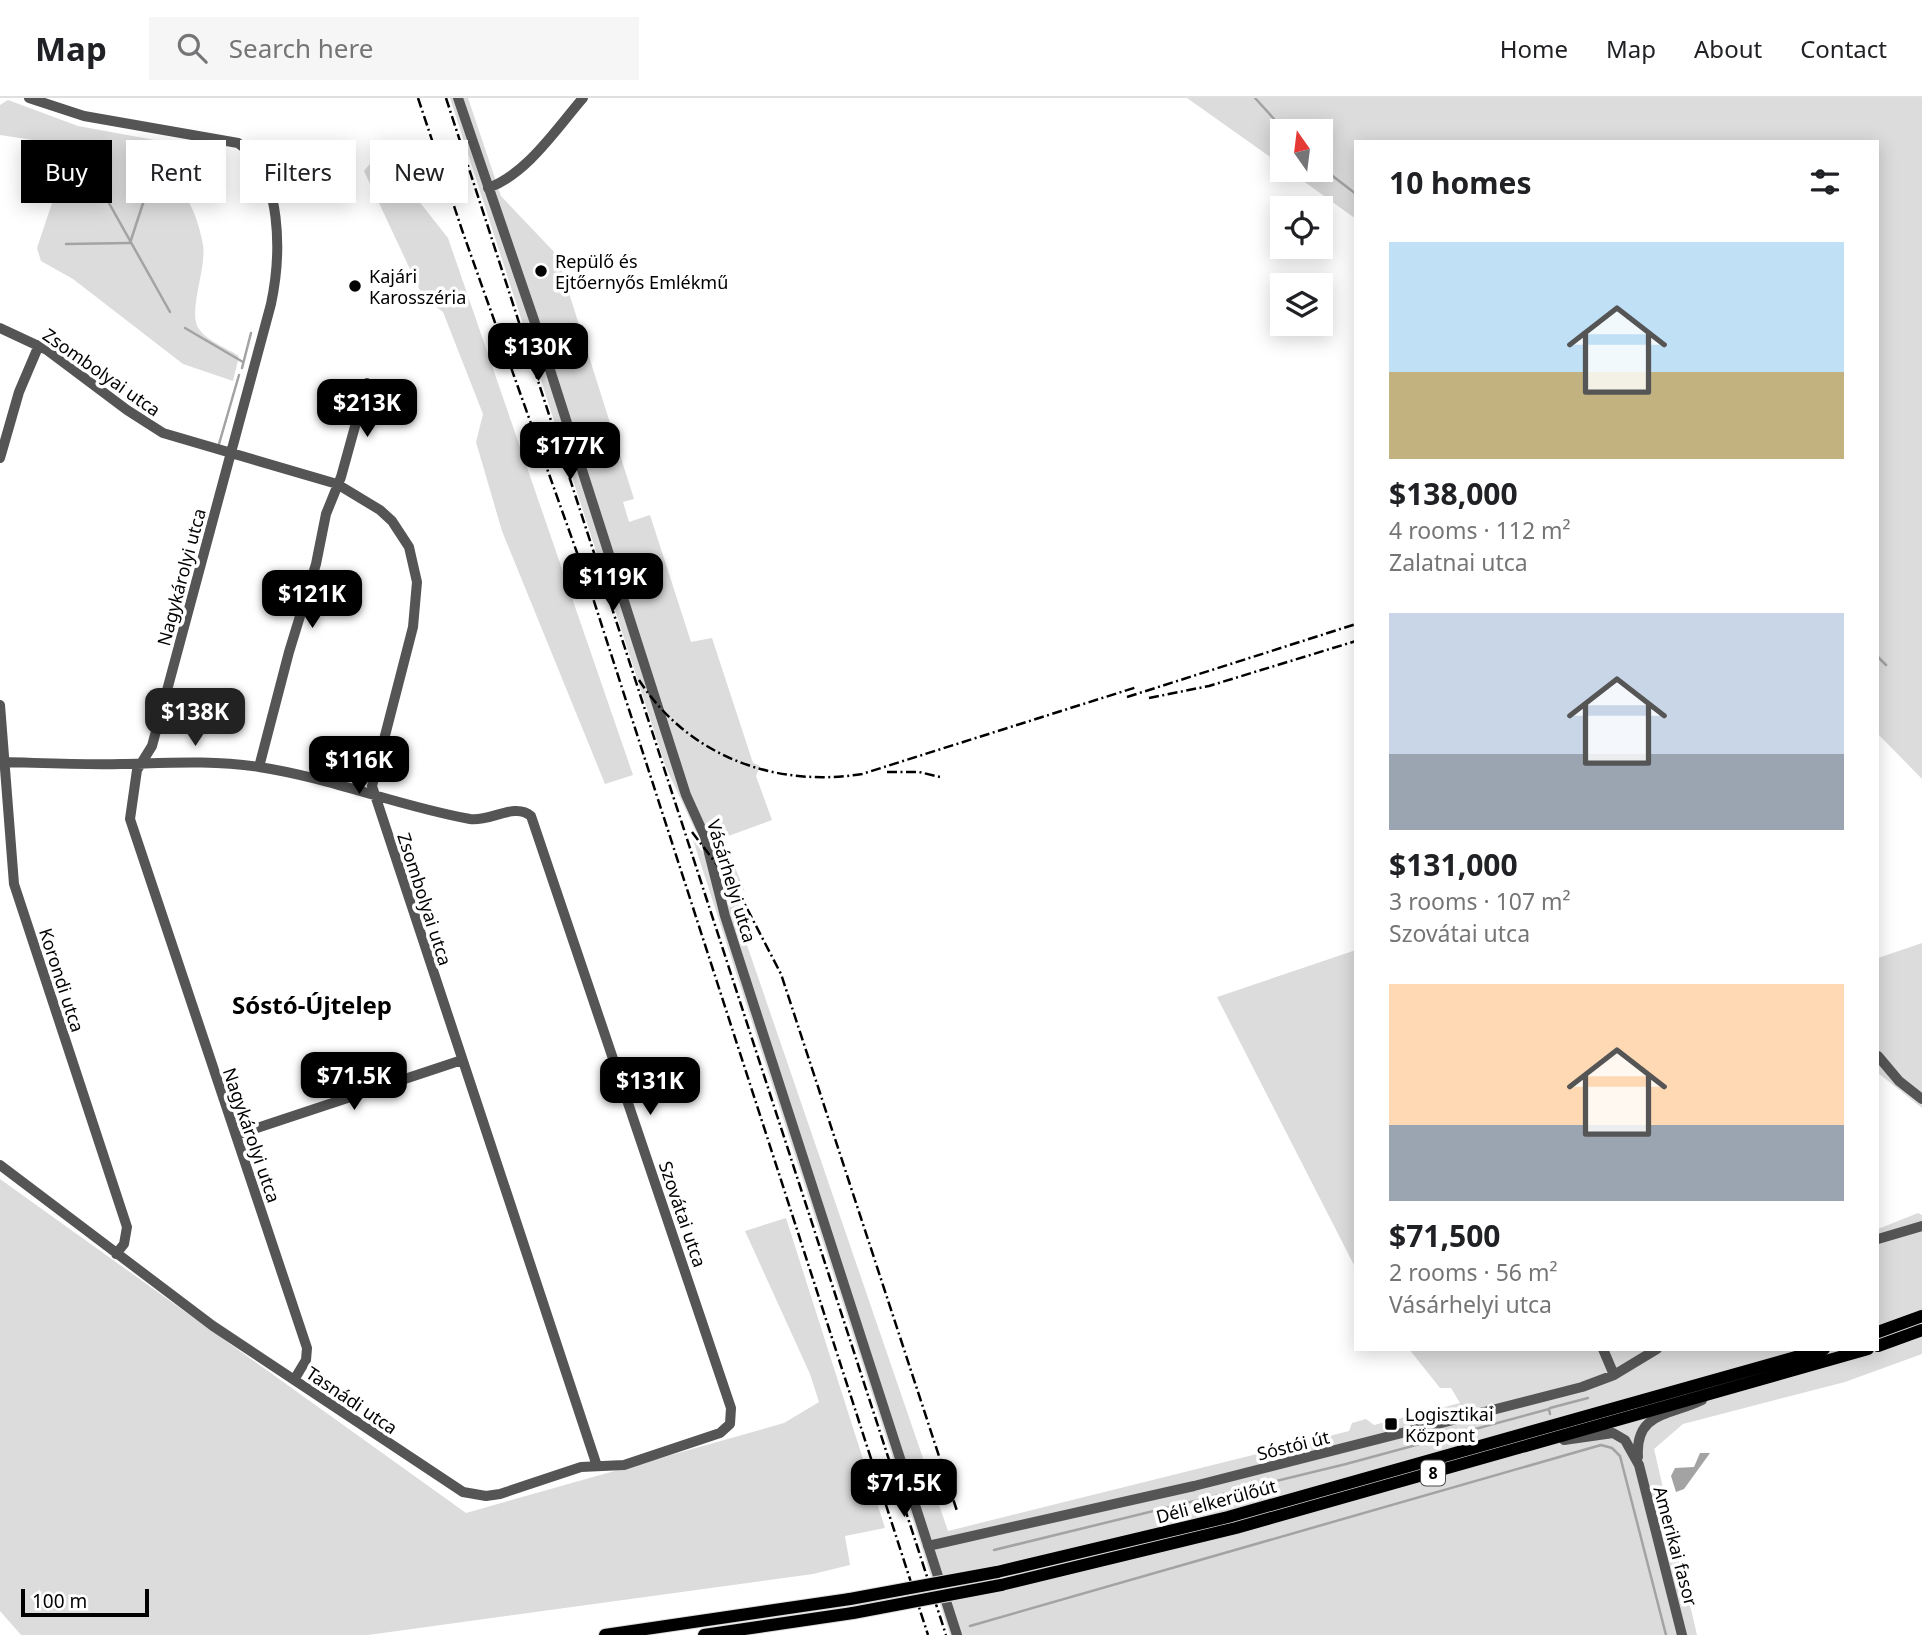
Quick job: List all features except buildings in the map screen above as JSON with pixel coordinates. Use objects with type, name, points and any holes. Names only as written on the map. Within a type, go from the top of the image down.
[{"type":"main road","points":[[1879,1332],[1922,1316]]},
{"type":"main road","points":[[1879,1346],[1922,1330]]},
{"type":"main road","name":"Déli elkerülőút","points":[[999,1578],[1228,1517],[1817,1351]]},
{"type":"main road","name":"Déli elkerülőút","points":[[704,1635],[999,1578],[1236,1528],[1861,1351]]},
{"type":"main road","name":"Déli elkerülőút","points":[[605,1635],[851,1606]]},
{"type":"street","name":"Nagykárolyi utca","points":[[29,98],[84,116],[227,139],[247,149],[255,158],[275,218],[279,259],[271,304],[152,746],[141,763],[131,793],[130,818],[307,1348],[306,1360],[294,1380]]},
{"type":"street","name":"Vásárhelyi utca","points":[[458,98],[600,524],[685,795],[705,837],[719,896],[957,1635]]},
{"type":"street","points":[[488,188],[504,181],[532,156],[583,98]]},
{"type":"street","name":"Zsombolyai utca","points":[[0,328],[39,345],[147,424],[184,441],[337,484],[392,521],[409,547],[417,582],[413,627],[373,778],[374,796],[597,1466]]},
{"type":"street","points":[[0,458],[19,392],[39,345]]},
{"type":"street","points":[[259,767],[289,652],[316,564],[326,514],[366,383]]},
{"type":"street","name":"Korondi utca","points":[[0,705],[14,884],[127,1227],[124,1244],[116,1254]]},
{"type":"street","points":[[4,762],[259,767],[337,782],[374,796]]},
{"type":"street","name":"Szovátai utca","points":[[374,796],[473,819],[519,811],[531,816],[731,1408],[730,1424]]},
{"type":"street","points":[[1879,1057],[1899,1081],[1922,1099]]},
{"type":"street","points":[[236,1135],[462,1060]]},
{"type":"street","name":"Tasnádi utca","points":[[0,1165],[116,1254],[294,1380],[463,1492],[486,1496],[500,1494],[581,1467],[624,1465],[720,1433],[730,1424]]},
{"type":"street","points":[[1879,1239],[1922,1226]]},
{"type":"street","points":[[1604,1351],[1614,1375]]},
{"type":"street","name":"Sóstói út","points":[[928,1545],[1194,1486],[1472,1417],[1582,1387],[1614,1375],[1654,1351]]},
{"type":"street","points":[[1639,1465],[1639,1438],[1648,1421],[1715,1394]]},
{"type":"street","points":[[1543,1443],[1614,1433],[1625,1440],[1639,1465]]},
{"type":"street","name":"Amerikai fasor","points":[[1639,1465],[1682,1635]]},
{"type":"shaded area","points":[[450,98],[468,98],[501,196],[557,255],[634,499],[623,502],[629,522],[650,515],[691,642],[712,638],[753,763],[760,766],[756,776],[772,820],[723,838],[745,892],[695,830],[665,765],[468,154],[468,140],[464,140]]},
{"type":"shaded area","points":[[1187,98],[1922,98],[1922,779],[1879,735],[1879,140],[1354,140],[1354,218],[1333,202],[1333,196],[1324,196],[1305,182],[1334,182],[1334,119],[1270,119],[1270,157]]},
{"type":"shaded area","points":[[8,100],[78,126],[155,140],[126,140],[126,203],[189,203],[203,245],[196,322],[207,337],[239,356],[233,381],[183,364],[73,279],[41,261],[37,248],[52,203],[112,203],[112,140],[32,140],[0,135],[0,105]]},
{"type":"shaded area","points":[[370,164],[370,184],[364,171]]},
{"type":"shaded area","points":[[379,203],[420,203],[448,238],[633,775],[605,784],[502,531],[476,442],[483,414],[443,312],[423,297]]},
{"type":"shaded area","points":[[693,840],[739,903],[748,931],[747,945],[948,1531],[1349,1431],[1352,1423],[1366,1419],[1374,1425],[1460,1403],[1451,1388],[1440,1388],[1411,1351],[1879,1351],[1879,1229],[1918,1213],[1922,1215],[1922,1354],[1845,1382],[1683,1424],[1654,1449],[1697,1635],[950,1635]]},
{"type":"shaded area","points":[[1922,943],[1922,1108],[1879,1074],[1879,958]]},
{"type":"shaded area","points":[[1354,951],[1354,1265],[1217,997]]},
{"type":"shaded area","points":[[0,1179],[466,1513],[784,1423],[819,1402],[810,1374],[745,1231],[786,1218],[885,1528],[845,1536],[850,1565],[813,1574],[368,1635],[21,1635],[0,1611]]},
{"type":"shaded area","points":[[1700,1453],[1710,1453],[1684,1489],[1676,1492],[1671,1476],[1675,1468],[1694,1467]]},
{"type":"waterway","points":[[1255,98],[1274,119]]},
{"type":"waterway","points":[[1334,177],[1354,192]]},
{"type":"waterway","points":[[109,203],[170,312]]},
{"type":"waterway","points":[[130,243],[143,203]]},
{"type":"waterway","points":[[66,244],[129,243]]},
{"type":"waterway","points":[[185,328],[243,362]]},
{"type":"waterway","points":[[242,368],[251,333]]},
{"type":"waterway","points":[[219,444],[239,375]]},
{"type":"waterway","points":[[1879,658],[1886,665]]},
{"type":"waterway","points":[[1550,1408],[1588,1398]]},
{"type":"waterway","points":[[994,1550],[1346,1464],[1549,1409],[1550,1414]]},
{"type":"waterway","points":[[970,1626],[1601,1445],[1612,1448],[1620,1456],[1666,1635]]},
{"type":"railway","points":[[418,98],[462,230],[591,592],[928,1635]]},
{"type":"railway","points":[[446,98],[946,1635]]},
{"type":"railway","points":[[1127,697],[1354,625]]},
{"type":"railway","points":[[1149,698],[1209,686],[1354,642]]},
{"type":"railway","points":[[639,680],[659,706],[682,729],[708,747],[736,761],[766,770],[797,776],[829,777],[862,774],[1137,687]]},
{"type":"railway","points":[[887,772],[919,772],[940,777]]},
{"type":"railway","points":[[692,832],[740,895],[781,974],[957,1511]]},
{"type":"place","name":"Repülő és Ejtőernyős Emlékmű","points":[[541,271]]},
{"type":"place","name":"Kajári Karosszéria","points":[[355,286]]},
{"type":"place","name":"Logisztikai Központ","points":[[1391,1424]]},
{"type":"district","name":"Sóstó-Újtelep","points":[[312,1004]]}]
